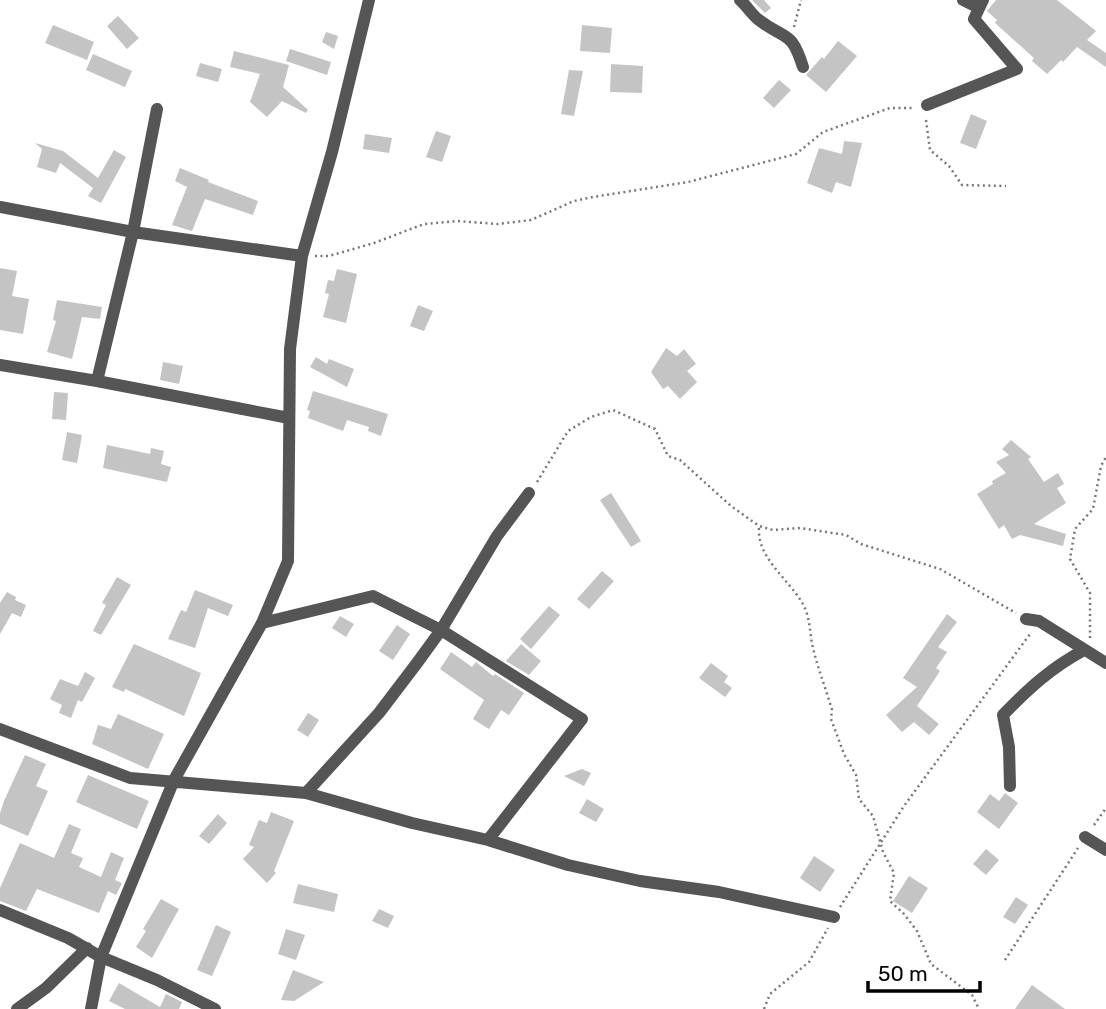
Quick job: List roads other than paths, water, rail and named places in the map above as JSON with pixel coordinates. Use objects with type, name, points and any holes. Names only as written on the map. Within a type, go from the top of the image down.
[{"type":"street","points":[[91,1009],[101,957],[174,780],[262,623],[288,561],[290,349],[302,256],[332,152],[369,0]]},
{"type":"street","points":[[740,0],[759,20],[789,37],[798,51],[803,67]]},
{"type":"street","points":[[927,105],[1017,69],[974,19],[981,4],[963,0]]},
{"type":"street","points":[[97,381],[133,232],[157,109]]},
{"type":"street","points":[[0,207],[133,232],[302,256]]},
{"type":"street","points":[[0,365],[289,418]]},
{"type":"street","points":[[306,793],[379,713],[441,630],[497,536],[529,493]]},
{"type":"street","points":[[262,623],[373,596],[441,630],[582,719],[488,839]]},
{"type":"street","points":[[1032,620],[1087,644],[1106,663]]},
{"type":"street","points":[[1010,786],[1009,747],[1003,715],[1054,667],[1087,644]]},
{"type":"street","points":[[0,729],[130,778],[306,793],[412,823],[488,839],[592,871],[719,892],[834,917]]},
{"type":"street","points":[[1085,837],[1106,850]]},
{"type":"street","points":[[0,910],[215,1009]]},
{"type":"street","points":[[17,1009],[46,988],[87,948]]}]
